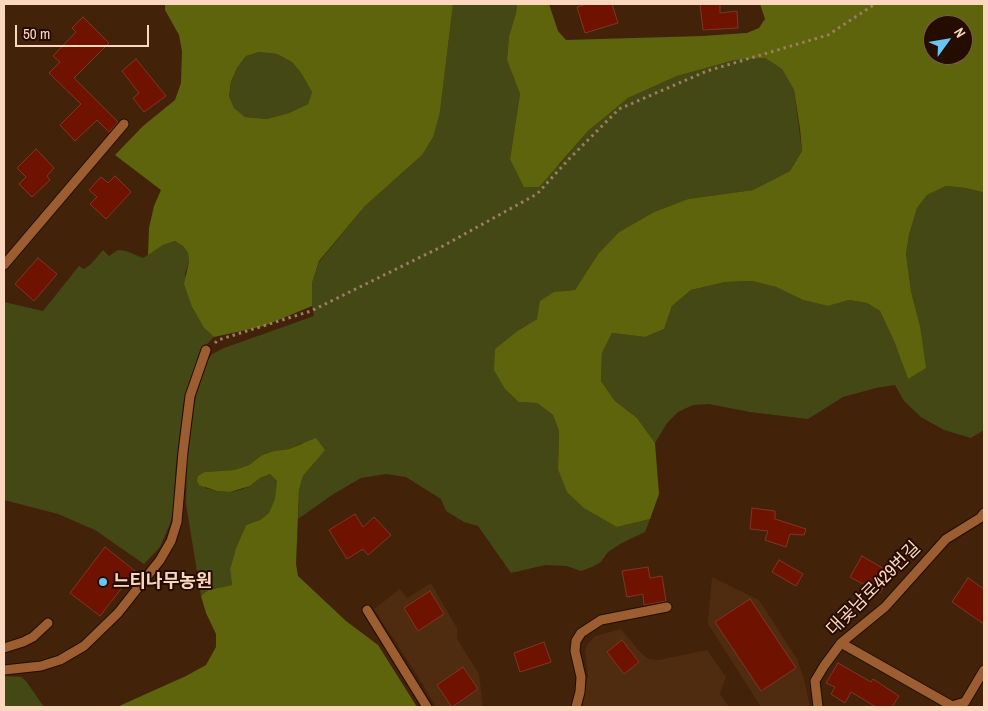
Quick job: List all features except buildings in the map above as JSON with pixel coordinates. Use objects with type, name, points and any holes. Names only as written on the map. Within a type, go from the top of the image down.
[{"type":"lane","points":[[4,265],[124,124]]},
{"type":"lane","points":[[4,670],[40,666],[60,660],[84,646],[118,613],[160,560],[171,541],[177,522],[190,396],[206,350]]},
{"type":"lane","name":"대곶남로429번길","points":[[818,707],[815,682],[841,642],[885,606],[946,539],[980,518],[984,513]]},
{"type":"lane","points":[[576,707],[581,677],[575,651],[576,641],[581,633],[601,620],[667,608]]},
{"type":"lane","points":[[367,610],[427,707]]},
{"type":"lane","points":[[4,648],[33,637],[48,623]]},
{"type":"lane","points":[[841,642],[952,706],[965,702],[984,670]]},
{"type":"path","points":[[206,350],[218,340],[311,311],[443,246],[536,194],[620,109],[707,71],[828,34],[875,4]]},
{"type":"shaded area","points":[[165,4],[453,4],[440,112],[433,137],[422,155],[365,206],[319,261],[312,283],[312,306],[264,326],[214,337],[204,328],[192,307],[184,284],[189,262],[188,253],[183,246],[175,241],[163,245],[148,255],[149,228],[154,206],[161,190],[115,155],[143,126],[175,100],[181,83],[182,51],[179,35],[165,10]],"holes":[[[259,52],[277,54],[292,62],[301,73],[312,92],[308,104],[289,113],[267,119],[245,117],[234,108],[229,96],[231,82],[237,68],[246,56]]]},
{"type":"shaded area","points":[[517,4],[549,4],[558,31],[566,40],[747,33],[759,28],[765,19],[760,4],[984,4],[984,194],[966,188],[946,186],[927,195],[917,208],[909,235],[906,254],[926,368],[908,379],[894,341],[880,311],[867,303],[849,300],[828,306],[803,300],[776,287],[752,281],[725,282],[691,290],[672,306],[664,329],[645,337],[612,333],[602,353],[601,381],[615,401],[637,418],[655,443],[659,494],[650,519],[617,527],[584,508],[567,492],[558,469],[559,431],[553,415],[537,403],[519,402],[505,389],[494,370],[495,349],[519,330],[537,319],[540,301],[554,292],[575,290],[598,254],[619,232],[654,212],[688,199],[753,190],[790,171],[802,151],[794,90],[782,69],[765,58],[735,60],[677,76],[628,98],[588,131],[539,187],[524,187],[510,159],[520,94],[507,60],[509,36]]},
{"type":"shaded area","points":[[316,438],[325,450],[303,476],[299,490],[296,564],[298,576],[346,621],[378,645],[417,707],[117,707],[206,665],[216,647],[216,634],[206,613],[201,596],[208,590],[232,585],[230,569],[236,548],[246,525],[260,520],[269,513],[275,499],[277,481],[270,474],[260,478],[250,486],[230,492],[217,491],[199,485],[197,481],[198,476],[205,472],[234,470],[249,465],[262,455],[289,449]]},
{"type":"shaded area","points":[[712,577],[759,600],[797,659],[804,679],[810,707],[761,707],[708,624]]},
{"type":"shaded area","points":[[431,583],[457,628],[457,639],[479,674],[483,707],[436,707],[374,609],[400,589],[407,598]]},
{"type":"shaded area","points":[[621,629],[641,653],[649,659],[659,660],[707,650],[726,677],[720,694],[729,707],[582,707],[588,675],[585,651],[588,643],[595,636]]},
{"type":"green space","points":[[453,4],[517,4],[509,36],[507,60],[520,94],[510,159],[559,165],[588,131],[628,98],[677,76],[735,60],[765,58],[782,69],[794,90],[802,151],[790,171],[753,190],[688,199],[654,212],[619,232],[598,254],[575,290],[555,292],[537,319],[519,330],[519,402],[537,403],[553,415],[559,431],[558,469],[617,527],[650,519],[645,532],[620,544],[607,553],[601,562],[581,571],[567,566],[545,565],[511,573],[478,526],[464,522],[446,511],[441,499],[406,477],[386,474],[361,478],[332,495],[298,519],[299,490],[303,476],[315,462],[302,443],[289,449],[262,455],[249,465],[234,470],[205,472],[205,488],[217,491],[230,492],[240,490],[270,474],[277,481],[276,499],[269,513],[260,520],[246,525],[236,548],[230,569],[232,585],[208,590],[201,596],[186,504],[187,455],[196,395],[208,360],[212,354],[224,348],[314,316],[312,283],[319,262],[365,206],[422,155],[440,112]]},
{"type":"green space","points":[[259,52],[277,54],[292,62],[312,92],[308,104],[289,113],[267,119],[245,117],[234,108],[229,96],[231,83],[237,68],[246,56]]},
{"type":"green space","points":[[946,186],[966,188],[984,194],[984,430],[971,438],[944,430],[921,417],[904,401],[895,385],[843,397],[808,419],[750,412],[709,404],[693,405],[678,412],[667,423],[655,443],[637,418],[615,401],[601,381],[602,353],[612,333],[645,337],[664,329],[672,306],[691,290],[725,282],[752,281],[776,287],[803,300],[828,306],[849,300],[867,303],[880,311],[894,341],[908,379],[920,326],[911,291],[906,254],[909,235],[917,208],[927,195]]},
{"type":"green space","points":[[175,241],[183,246],[188,253],[189,262],[185,274],[192,307],[204,328],[214,337],[201,350],[184,401],[176,464],[173,512],[170,524],[160,547],[144,564],[95,530],[58,514],[4,500],[4,302],[43,311],[79,266],[84,269],[103,250],[109,256],[118,250],[143,258],[163,245]]},
{"type":"green space","points":[[4,676],[21,677],[26,681],[44,707],[4,707]]},
{"type":"place","name":"느티나무농원","points":[[103,582]]}]
